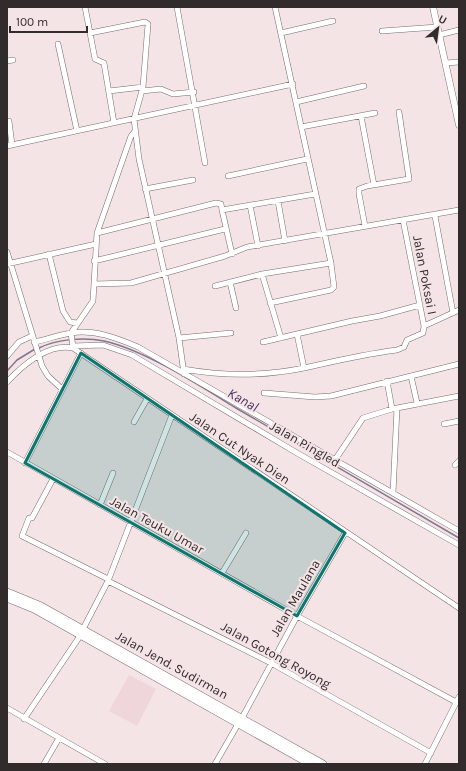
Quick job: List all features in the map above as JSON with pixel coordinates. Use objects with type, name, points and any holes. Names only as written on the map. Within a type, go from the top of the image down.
[{"type":"highway","name":"Jalan Jend. Sudirman","points":[[7,592],[41,606],[81,632],[309,761],[323,764]]},
{"type":"highway","name":"Jalan Jend. Sudirman","points":[[7,598],[81,632]]},
{"type":"main road","points":[[433,7],[457,106],[459,125]]},
{"type":"street","points":[[85,7],[96,60],[104,63],[114,123]]},
{"type":"street","points":[[177,7],[194,92],[205,163]]},
{"type":"street","points":[[270,303],[332,290],[334,284],[331,264],[307,159],[293,84],[275,7]]},
{"type":"street","points":[[281,33],[333,21]]},
{"type":"street","points":[[90,33],[148,23],[143,89],[134,119],[135,131],[157,246],[179,338],[183,371]]},
{"type":"street","points":[[382,31],[437,27]]},
{"type":"street","points":[[439,35],[459,30]]},
{"type":"street","points":[[58,44],[77,131]]},
{"type":"street","points":[[446,63],[459,62]]},
{"type":"street","points":[[9,121],[10,145],[293,84]]},
{"type":"street","points":[[296,102],[364,86]]},
{"type":"street","points":[[109,91],[161,89],[173,94],[194,92]]},
{"type":"street","points":[[365,226],[358,191],[367,186],[409,179],[400,112]]},
{"type":"street","points":[[301,127],[375,113]]},
{"type":"street","points":[[361,116],[374,185]]},
{"type":"street","points":[[7,382],[23,365],[38,355],[72,346],[71,334],[93,301],[94,261],[97,233],[131,136],[135,131]]},
{"type":"street","points":[[228,176],[307,159]]},
{"type":"street","points":[[145,189],[193,180]]},
{"type":"street","points":[[222,210],[315,194]]},
{"type":"street","points":[[278,200],[285,241]]},
{"type":"street","points":[[97,233],[216,203],[221,204],[225,229],[232,254]]},
{"type":"street","points":[[250,205],[258,246]]},
{"type":"street","points":[[94,284],[131,282],[232,254],[240,249],[323,233],[435,216],[459,210]]},
{"type":"street","points":[[435,216],[453,313]]},
{"type":"street","name":"Jalan Poksai I","points":[[403,220],[424,326],[459,310]]},
{"type":"street","points":[[94,261],[225,229]]},
{"type":"street","points":[[9,264],[96,244]]},
{"type":"street","points":[[7,252],[9,264],[38,355],[48,376],[62,389]]},
{"type":"street","points":[[49,254],[63,312],[70,322],[77,323]]},
{"type":"street","points":[[215,286],[262,274],[331,264]]},
{"type":"street","points":[[262,274],[281,338]]},
{"type":"street","points":[[230,282],[236,308]]},
{"type":"street","points":[[263,342],[380,316],[420,305]]},
{"type":"street","points":[[183,371],[261,373],[304,368],[347,357],[404,347],[407,340],[423,333],[424,326]]},
{"type":"street","points":[[34,344],[71,334],[97,333],[124,341],[183,371],[459,531]]},
{"type":"street","points":[[179,338],[232,334]]},
{"type":"street","points":[[297,334],[304,368]]},
{"type":"street","points":[[7,356],[19,342],[32,336]]},
{"type":"street","name":"Jalan Pingled","points":[[72,346],[103,345],[132,355],[298,453],[459,545]]},
{"type":"street","name":"Jalan Cut Nyak Dien","points":[[72,346],[147,399],[459,608]]},
{"type":"street","points":[[25,463],[80,353]]},
{"type":"street","points":[[264,393],[320,397],[459,364]]},
{"type":"street","points":[[411,376],[417,403]]},
{"type":"street","points":[[387,381],[395,408],[393,493]]},
{"type":"street","points":[[335,460],[363,418],[395,408],[459,396]]},
{"type":"street","points":[[134,422],[147,399]]},
{"type":"street","points":[[24,719],[81,632],[108,580],[172,415]]},
{"type":"street","points":[[444,424],[459,421]]},
{"type":"street","name":"Jalan Teuku Umar","points":[[7,452],[100,506],[130,521],[297,616],[458,700]]},
{"type":"street","points":[[100,506],[113,473]]},
{"type":"street","name":"Jalan Gotong Royong","points":[[53,479],[32,518],[29,518],[25,524],[22,536],[271,662],[431,753]]},
{"type":"street","points":[[222,573],[246,533]]},
{"type":"street","name":"Jalan Maulana","points":[[215,764],[297,616],[346,533]]},
{"type":"street","points":[[425,764],[458,700]]},
{"type":"street","points":[[7,708],[105,764]]},
{"type":"street","points":[[44,764],[59,738]]},
{"type":"highlighted area","points":[[81,353],[345,533],[297,616],[25,463]]},
{"type":"shaded area","points":[[129,675],[156,689],[137,726],[109,711]]},
{"type":"waterway","name":"Kanal","points":[[39,348],[62,341],[88,339],[104,341],[137,352],[172,370],[459,538]]},
{"type":"waterway","name":"Kanal","points":[[7,371],[17,360],[35,349]]}]
